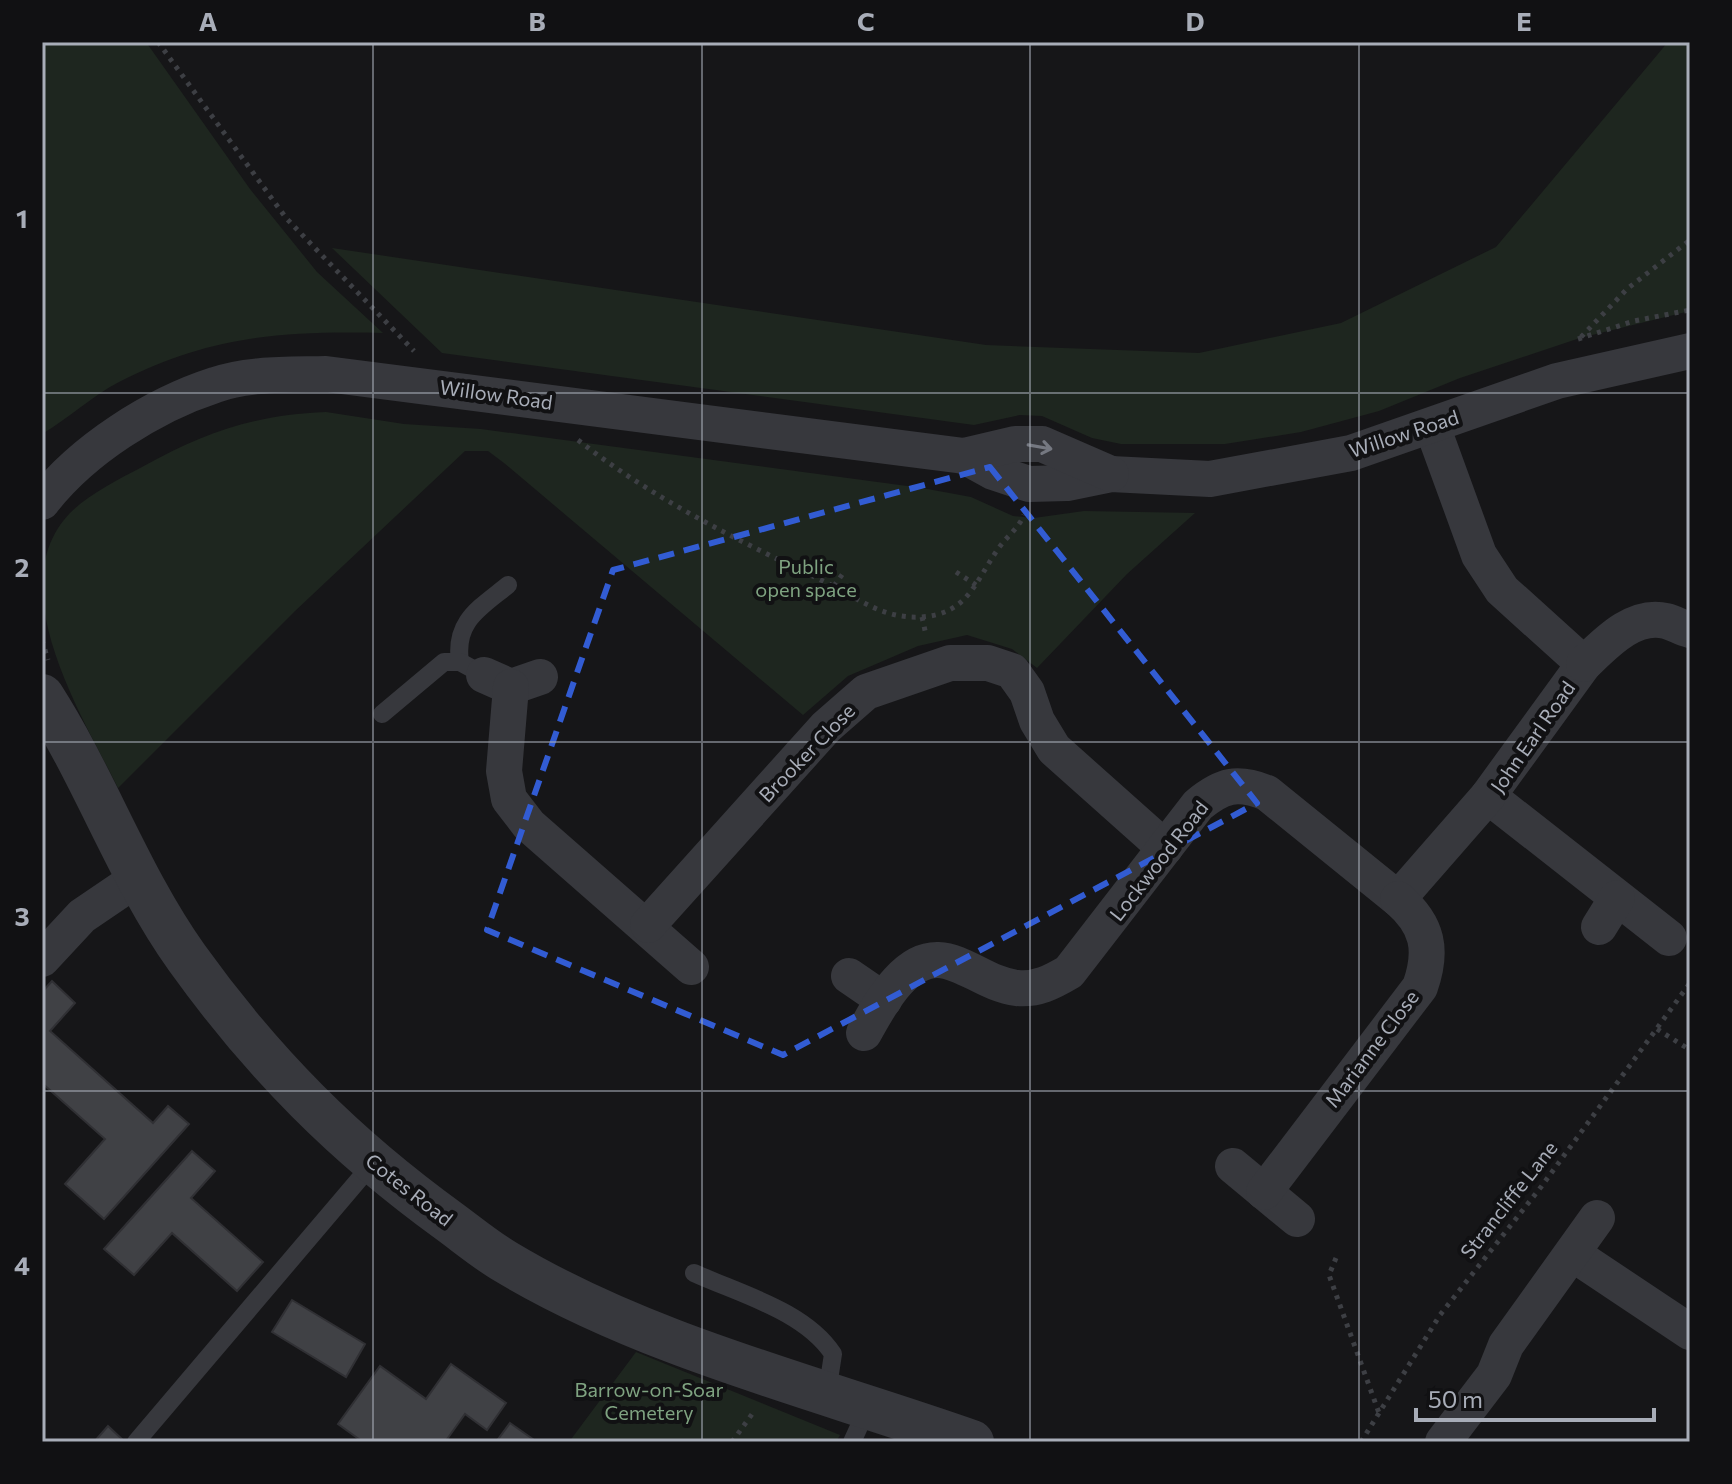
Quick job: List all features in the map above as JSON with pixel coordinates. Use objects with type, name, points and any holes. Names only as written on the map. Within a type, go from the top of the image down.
[{"type":"street","name":"Willow Road","points":[[964,456],[993,472],[1022,503],[1067,483],[1111,474],[1210,479],[1267,471],[1351,453],[1557,381],[1690,351]]},
{"type":"street","name":"Willow Road","points":[[47,492],[116,436],[160,410],[216,384],[277,375],[326,374],[964,456],[1015,444],[1042,444],[1111,474]]},
{"type":"street","name":"John Earl Road","points":[[1432,426],[1479,555],[1502,590],[1584,664],[1488,796],[1608,912],[1669,938]]},
{"type":"street","points":[[1584,664],[1615,634],[1641,622],[1665,620],[1690,630]]},
{"type":"street","name":"Brooker Close","points":[[648,925],[826,727],[866,692],[950,663],[988,663],[1012,671],[1054,749],[1165,848]]},
{"type":"street","points":[[499,675],[504,771],[509,799],[529,825],[648,925],[691,967]]},
{"type":"street","name":"Cotes Road","points":[[42,695],[102,802],[138,878],[185,956],[290,1088],[373,1163],[506,1262],[560,1290],[656,1333],[827,1393],[860,1424],[972,1442]]},
{"type":"street","name":"Lockwood Road","points":[[864,1033],[900,978],[923,963],[947,959],[996,983],[1018,988],[1046,985],[1069,972],[1093,945],[1198,805],[1218,788],[1243,783],[1267,793],[1398,899]]},
{"type":"street","points":[[1398,899],[1488,796]]},
{"type":"street","points":[[42,959],[82,916],[138,878]]},
{"type":"street","name":"Marianne Close","points":[[1264,1192],[1420,987],[1427,965],[1428,940],[1416,914],[1398,899]]},
{"type":"street","points":[[849,976],[884,1000]]},
{"type":"street","points":[[1233,1166],[1297,1219]]},
{"type":"street","points":[[1443,1442],[1494,1375],[1506,1345],[1597,1218]]},
{"type":"street","points":[[1573,1254],[1690,1332]]},
{"type":"lane","points":[[499,675],[457,641],[471,616],[508,585]]},
{"type":"lane","points":[[382,714],[444,662],[499,675]]},
{"type":"lane","points":[[136,1442],[373,1163]]},
{"type":"lane","points":[[694,1273],[799,1321],[821,1336],[833,1354],[827,1393]]},
{"type":"path","points":[[158,42],[286,218],[415,351]]},
{"type":"path","points":[[1580,338],[1627,289],[1690,240]]},
{"type":"path","points":[[1566,342],[1634,321],[1690,310]]},
{"type":"path","points":[[401,350],[429,352]]},
{"type":"path","points":[[588,436],[573,434],[617,471],[735,539],[834,586],[858,603],[890,615],[922,617],[965,601],[1022,503]]},
{"type":"path","points":[[834,586],[844,572]]},
{"type":"path","points":[[956,572],[976,585]]},
{"type":"path","name":"Strancliffe Lane","points":[[1361,1442],[1440,1315],[1690,983]]},
{"type":"path","points":[[1657,1029],[1690,1050]]},
{"type":"path","points":[[1336,1258],[1329,1275],[1379,1413]]},
{"type":"highlighted area","points":[[990,467],[1257,803],[783,1055],[487,930],[613,570]]},
{"type":"green space","points":[[42,42],[146,42],[250,189],[317,272],[383,333],[280,335],[217,345],[185,354],[119,382],[42,434]]},
{"type":"green space","points":[[1668,42],[1690,42],[1690,311],[1580,338],[1460,378],[1379,411],[1301,432],[1225,444],[1121,444],[1092,438],[1042,416],[1020,415],[974,425],[442,353],[332,248],[986,345],[1199,353],[1341,323],[1496,247]]},
{"type":"green space","name":"Public open space","points":[[326,412],[404,424],[481,429],[922,488],[971,497],[1013,516],[1034,518],[1084,511],[1195,513],[1127,574],[1037,668],[1012,649],[967,635],[918,646],[848,676],[803,715],[504,463],[488,451],[465,451],[294,612],[118,788],[85,724],[54,650],[45,613],[43,576],[50,543],[70,513],[86,499],[187,444],[253,421]]},
{"type":"green space","name":"Barrow-on-Soar Cemetery","points":[[636,1352],[840,1435],[836,1442],[569,1442]]},
{"type":"building","points":[[52,981],[75,1003],[50,1031],[153,1123],[168,1106],[189,1124],[104,1219],[65,1184],[105,1139],[42,1083],[42,992]]},
{"type":"building","points":[[192,1151],[215,1171],[191,1198],[263,1262],[237,1291],[172,1233],[134,1275],[104,1249]]},
{"type":"building","points":[[292,1300],[365,1344],[346,1377],[272,1332]]},
{"type":"building","points":[[451,1364],[506,1403],[487,1430],[465,1414],[445,1442],[363,1442],[338,1424],[380,1366],[426,1399]]},
{"type":"building","points":[[510,1423],[537,1442],[496,1442]]},
{"type":"building","points":[[108,1426],[125,1442],[94,1442]]}]
